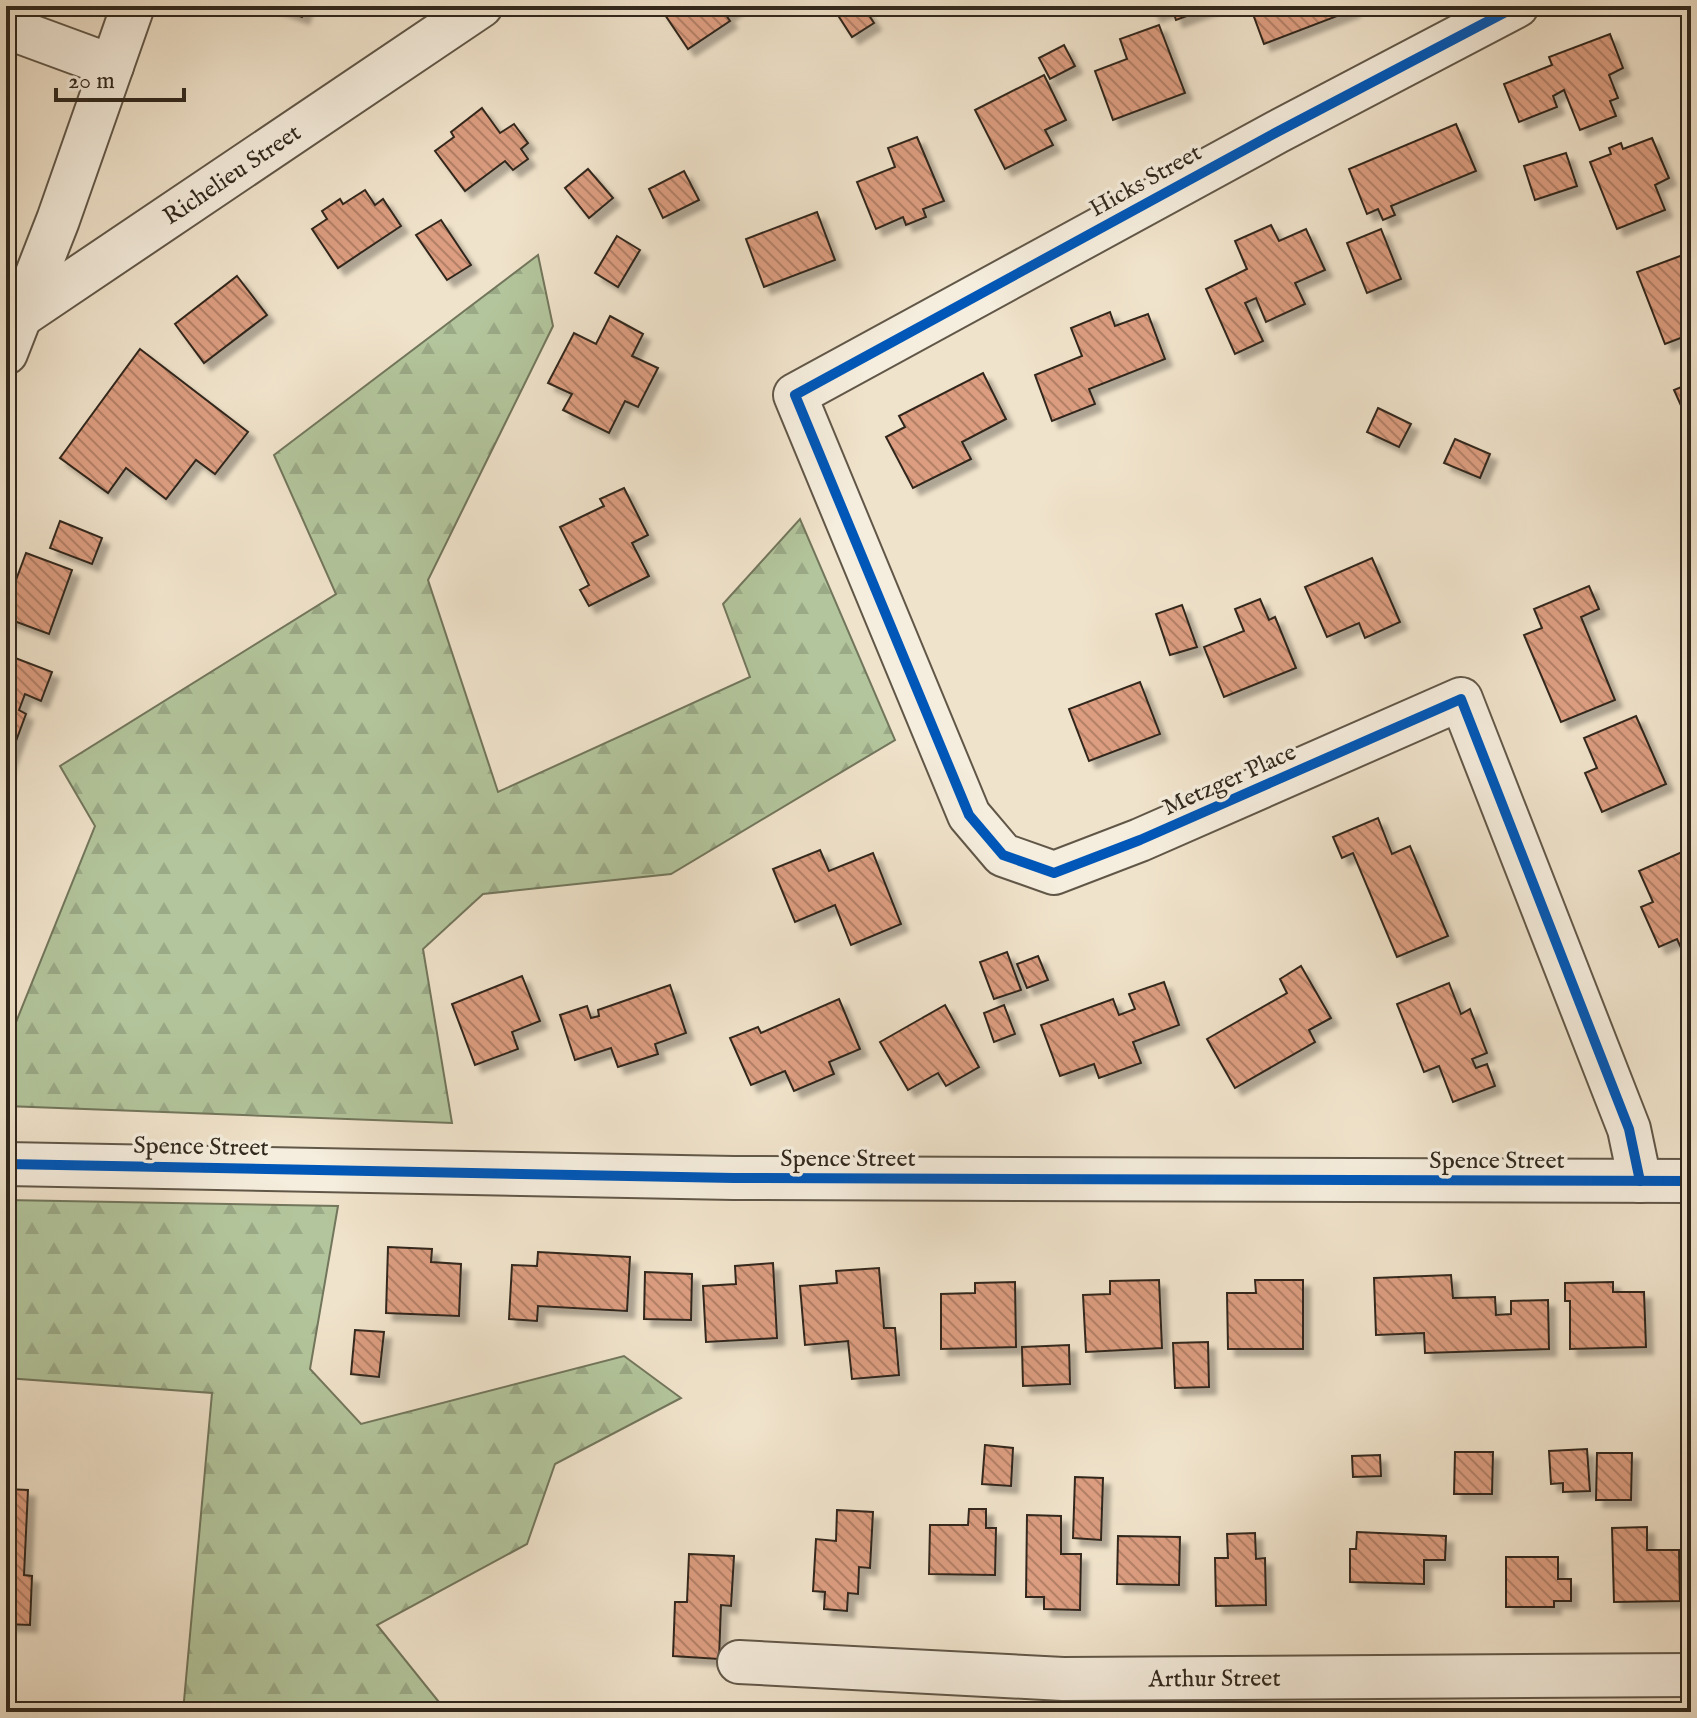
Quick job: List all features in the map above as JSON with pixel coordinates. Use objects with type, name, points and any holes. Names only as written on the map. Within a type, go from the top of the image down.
[{"type":"street","points":[[13,334],[133,6]]},
{"type":"street","name":"Richelieu Street","points":[[13,334],[481,6]]},
{"type":"street","name":"Hicks Street","points":[[795,395],[1277,132],[1517,6]]},
{"type":"street","points":[[6,27],[112,66]]},
{"type":"street","name":"Metzger Place","points":[[795,395],[969,815],[1003,855],[1054,873],[1140,840],[1461,699],[1629,1129],[1640,1181]]},
{"type":"street","name":"Spence Street","points":[[6,1164],[734,1178],[1691,1181]]},
{"type":"street","name":"Arthur Street","points":[[739,1662],[1064,1695],[1691,1675]]},
{"type":"green space","points":[[538,255],[553,326],[428,580],[498,792],[750,677],[723,604],[800,519],[895,740],[671,874],[483,894],[423,949],[452,1123],[6,1106],[6,1047],[95,826],[60,766],[336,594],[274,455]]},
{"type":"green space","points":[[6,1200],[338,1206],[310,1369],[361,1424],[624,1356],[681,1398],[555,1464],[527,1544],[377,1625],[447,1712],[183,1712],[212,1393],[6,1378]]},
{"type":"building","points":[[273,6],[306,6],[302,17]]},
{"type":"building","points":[[659,6],[738,6],[726,15],[730,21],[688,49]]},
{"type":"building","points":[[832,6],[863,6],[874,23],[852,37]]},
{"type":"building","points":[[1150,6],[1214,6],[1176,20],[1172,8],[1154,15]]},
{"type":"building","points":[[1250,6],[1352,6],[1353,10],[1264,44]]},
{"type":"building","points":[[1159,25],[1185,93],[1113,120],[1095,71],[1127,59],[1120,39]]},
{"type":"building","points":[[1610,34],[1623,68],[1609,75],[1618,98],[1610,101],[1616,116],[1580,130],[1564,90],[1553,96],[1557,107],[1519,122],[1504,84],[1552,65],[1549,57]]},
{"type":"building","points":[[1064,45],[1075,66],[1050,79],[1039,58]]},
{"type":"building","points":[[1044,75],[1066,120],[1045,130],[1053,145],[1005,169],[975,110]]},
{"type":"building","points":[[482,108],[500,133],[514,124],[528,143],[521,149],[528,159],[513,170],[505,161],[465,191],[435,151],[454,137],[451,132]]},
{"type":"building","points":[[1456,124],[1476,171],[1391,206],[1395,215],[1383,220],[1378,209],[1367,214],[1349,169]]},
{"type":"building","points":[[917,137],[944,201],[923,209],[926,217],[906,225],[903,217],[876,229],[857,182],[895,167],[888,148]]},
{"type":"building","points":[[1652,138],[1669,178],[1655,185],[1665,210],[1617,229],[1590,162],[1611,154],[1609,148],[1621,143],[1623,149]]},
{"type":"building","points":[[1566,153],[1577,186],[1535,200],[1524,166]]},
{"type":"building","points":[[588,169],[613,198],[589,218],[565,188]]},
{"type":"building","points":[[684,171],[699,200],[663,218],[649,189]]},
{"type":"building","points":[[365,190],[375,205],[383,199],[401,226],[338,268],[312,229],[327,219],[322,211],[340,199],[343,204]]},
{"type":"building","points":[[817,212],[835,260],[764,287],[746,239]]},
{"type":"building","points":[[441,220],[471,265],[447,280],[416,235]]},
{"type":"building","points":[[1271,225],[1279,241],[1306,229],[1325,270],[1295,283],[1305,304],[1266,322],[1256,298],[1245,303],[1263,341],[1235,354],[1206,289],[1247,269],[1235,241]]},
{"type":"building","points":[[1381,229],[1401,279],[1367,293],[1347,243]]},
{"type":"building","points":[[617,236],[640,250],[618,287],[595,273]]},
{"type":"building","points":[[1691,252],[1691,334],[1665,344],[1637,272]]},
{"type":"building","points":[[237,276],[267,315],[204,363],[175,324]]},
{"type":"building","points":[[1110,312],[1115,326],[1148,314],[1165,359],[1089,389],[1095,404],[1052,421],[1035,375],[1082,356],[1071,328]]},
{"type":"building","points":[[610,316],[643,334],[632,356],[658,368],[638,407],[625,401],[609,433],[563,410],[572,394],[548,383],[574,333],[596,344]]},
{"type":"building","points":[[140,349],[248,432],[215,474],[196,460],[166,499],[126,468],[108,493],[60,458]]},
{"type":"building","points":[[983,373],[1006,419],[962,442],[971,459],[913,488],[886,437],[905,427],[899,416]]},
{"type":"building","points":[[1691,383],[1691,407],[1683,410],[1674,390]]},
{"type":"building","points":[[1378,408],[1411,424],[1399,447],[1367,432]]},
{"type":"building","points":[[1455,439],[1490,454],[1480,478],[1444,463]]},
{"type":"building","points":[[624,488],[648,535],[632,543],[649,576],[589,606],[580,590],[589,585],[560,527],[604,506],[600,499]]},
{"type":"building","points":[[60,521],[102,538],[92,564],[50,548]]},
{"type":"building","points":[[26,553],[72,570],[49,634],[6,618],[6,607]]},
{"type":"building","points":[[1372,558],[1400,622],[1365,638],[1359,623],[1327,637],[1305,587]]},
{"type":"building","points":[[1589,586],[1599,609],[1581,617],[1615,700],[1561,722],[1524,635],[1542,628],[1534,609]]},
{"type":"building","points":[[1260,599],[1269,620],[1275,617],[1296,668],[1224,697],[1204,647],[1244,631],[1235,609]]},
{"type":"building","points":[[1182,605],[1197,647],[1170,655],[1156,614]]},
{"type":"building","points":[[10,656],[52,672],[41,701],[25,694],[19,710],[26,714],[6,768],[6,667]]},
{"type":"building","points":[[1140,682],[1160,734],[1089,761],[1069,709]]},
{"type":"building","points":[[1636,716],[1666,784],[1602,812],[1585,773],[1597,768],[1584,738]]},
{"type":"building","points":[[1378,818],[1392,854],[1410,846],[1448,936],[1397,957],[1353,853],[1342,858],[1333,837]]},
{"type":"building","points":[[1691,848],[1691,946],[1682,950],[1677,939],[1659,947],[1641,907],[1653,902],[1639,871]]},
{"type":"building","points":[[820,850],[829,871],[873,853],[901,924],[851,945],[835,905],[795,922],[773,869]]},
{"type":"building","points":[[1007,952],[1021,990],[994,999],[980,962]]},
{"type":"building","points":[[1038,956],[1048,980],[1027,988],[1017,964]]},
{"type":"building","points":[[1301,966],[1331,1018],[1309,1030],[1315,1042],[1235,1088],[1207,1039],[1287,993],[1280,979]]},
{"type":"building","points":[[522,976],[540,1021],[512,1032],[518,1049],[475,1065],[452,1004]]},
{"type":"building","points":[[1164,982],[1179,1025],[1133,1042],[1141,1063],[1099,1078],[1094,1064],[1060,1076],[1041,1025],[1113,999],[1119,1015],[1135,1009],[1129,994]]},
{"type":"building","points":[[1449,983],[1461,1014],[1470,1009],[1487,1053],[1472,1059],[1476,1068],[1487,1064],[1495,1086],[1453,1102],[1439,1066],[1424,1072],[1397,1004]]},
{"type":"building","points":[[670,985],[686,1033],[655,1044],[658,1054],[618,1067],[611,1048],[575,1060],[560,1015],[587,1006],[591,1018],[599,1016],[598,1010]]},
{"type":"building","points":[[839,999],[860,1049],[829,1062],[834,1074],[794,1091],[785,1071],[751,1085],[730,1038],[758,1027],[761,1033]]},
{"type":"building","points":[[945,1005],[979,1067],[946,1086],[938,1073],[908,1090],[880,1042]]},
{"type":"building","points":[[1004,1005],[1015,1034],[994,1042],[984,1013]]},
{"type":"building","points":[[1691,1008],[1691,1036],[1682,1012]]},
{"type":"building","points":[[388,1247],[432,1249],[431,1262],[461,1264],[459,1316],[386,1313]]},
{"type":"building","points":[[538,1252],[630,1257],[627,1311],[538,1306],[537,1321],[509,1319],[512,1265],[537,1266]]},
{"type":"building","points":[[773,1263],[777,1338],[706,1342],[703,1286],[736,1284],[735,1266]]},
{"type":"building","points":[[879,1268],[884,1328],[895,1328],[899,1375],[852,1379],[848,1341],[805,1345],[800,1286],[837,1283],[836,1271]]},
{"type":"building","points":[[645,1272],[692,1274],[691,1320],[644,1319]]},
{"type":"building","points":[[1451,1275],[1453,1298],[1495,1297],[1496,1315],[1511,1314],[1511,1301],[1548,1300],[1549,1349],[1425,1353],[1424,1333],[1376,1335],[1374,1278]]},
{"type":"building","points":[[1159,1280],[1162,1348],[1086,1352],[1083,1295],[1110,1294],[1110,1281]]},
{"type":"building","points":[[1255,1280],[1303,1280],[1303,1349],[1228,1349],[1227,1293],[1256,1293]]},
{"type":"building","points":[[1015,1282],[1016,1347],[941,1349],[941,1294],[975,1293],[975,1283]]},
{"type":"building","points":[[1613,1282],[1613,1292],[1644,1292],[1646,1347],[1570,1349],[1570,1301],[1565,1301],[1565,1283]]},
{"type":"building","points":[[355,1330],[384,1332],[379,1377],[351,1374]]},
{"type":"building","points":[[1208,1342],[1209,1387],[1175,1388],[1173,1343]]},
{"type":"building","points":[[1069,1345],[1070,1384],[1023,1386],[1022,1347]]},
{"type":"building","points":[[985,1445],[1013,1448],[1011,1486],[982,1484]]},
{"type":"building","points":[[1587,1449],[1590,1491],[1563,1492],[1563,1483],[1551,1484],[1549,1451]]},
{"type":"building","points":[[1455,1452],[1493,1452],[1492,1494],[1454,1494]]},
{"type":"building","points":[[1597,1453],[1632,1453],[1631,1500],[1596,1500]]},
{"type":"building","points":[[1380,1455],[1381,1476],[1353,1477],[1352,1456]]},
{"type":"building","points":[[1075,1477],[1103,1478],[1101,1540],[1073,1538]]},
{"type":"building","points":[[6,1489],[28,1490],[24,1575],[32,1576],[30,1625],[6,1624]]},
{"type":"building","points":[[969,1509],[986,1509],[986,1528],[996,1528],[995,1575],[929,1574],[930,1525],[968,1525]]},
{"type":"building","points":[[837,1510],[873,1512],[870,1568],[859,1567],[858,1594],[848,1593],[847,1611],[824,1609],[825,1592],[813,1591],[816,1539],[836,1541]]},
{"type":"building","points":[[1027,1515],[1061,1516],[1061,1554],[1081,1554],[1080,1610],[1044,1609],[1044,1597],[1026,1597]]},
{"type":"building","points":[[1647,1527],[1647,1550],[1679,1550],[1680,1601],[1614,1602],[1612,1528]]},
{"type":"building","points":[[1357,1532],[1446,1536],[1445,1560],[1424,1560],[1424,1584],[1350,1582],[1350,1549],[1356,1549]]},
{"type":"building","points":[[1255,1533],[1256,1559],[1265,1558],[1266,1605],[1216,1606],[1215,1558],[1228,1558],[1227,1534]]},
{"type":"building","points":[[1118,1536],[1180,1537],[1179,1585],[1117,1584]]},
{"type":"building","points":[[689,1554],[734,1556],[731,1606],[721,1605],[719,1659],[673,1656],[675,1602],[687,1602]]},
{"type":"building","points":[[1506,1557],[1558,1557],[1558,1579],[1571,1579],[1571,1601],[1554,1601],[1554,1607],[1506,1607]]},
{"type":"cycle path","points":[[1517,6],[1277,132],[795,395],[969,815],[1003,855],[1054,873],[1140,840],[1461,699],[1629,1129],[1640,1181]]},
{"type":"cycle path","points":[[6,1164],[734,1178],[1691,1181]]}]
